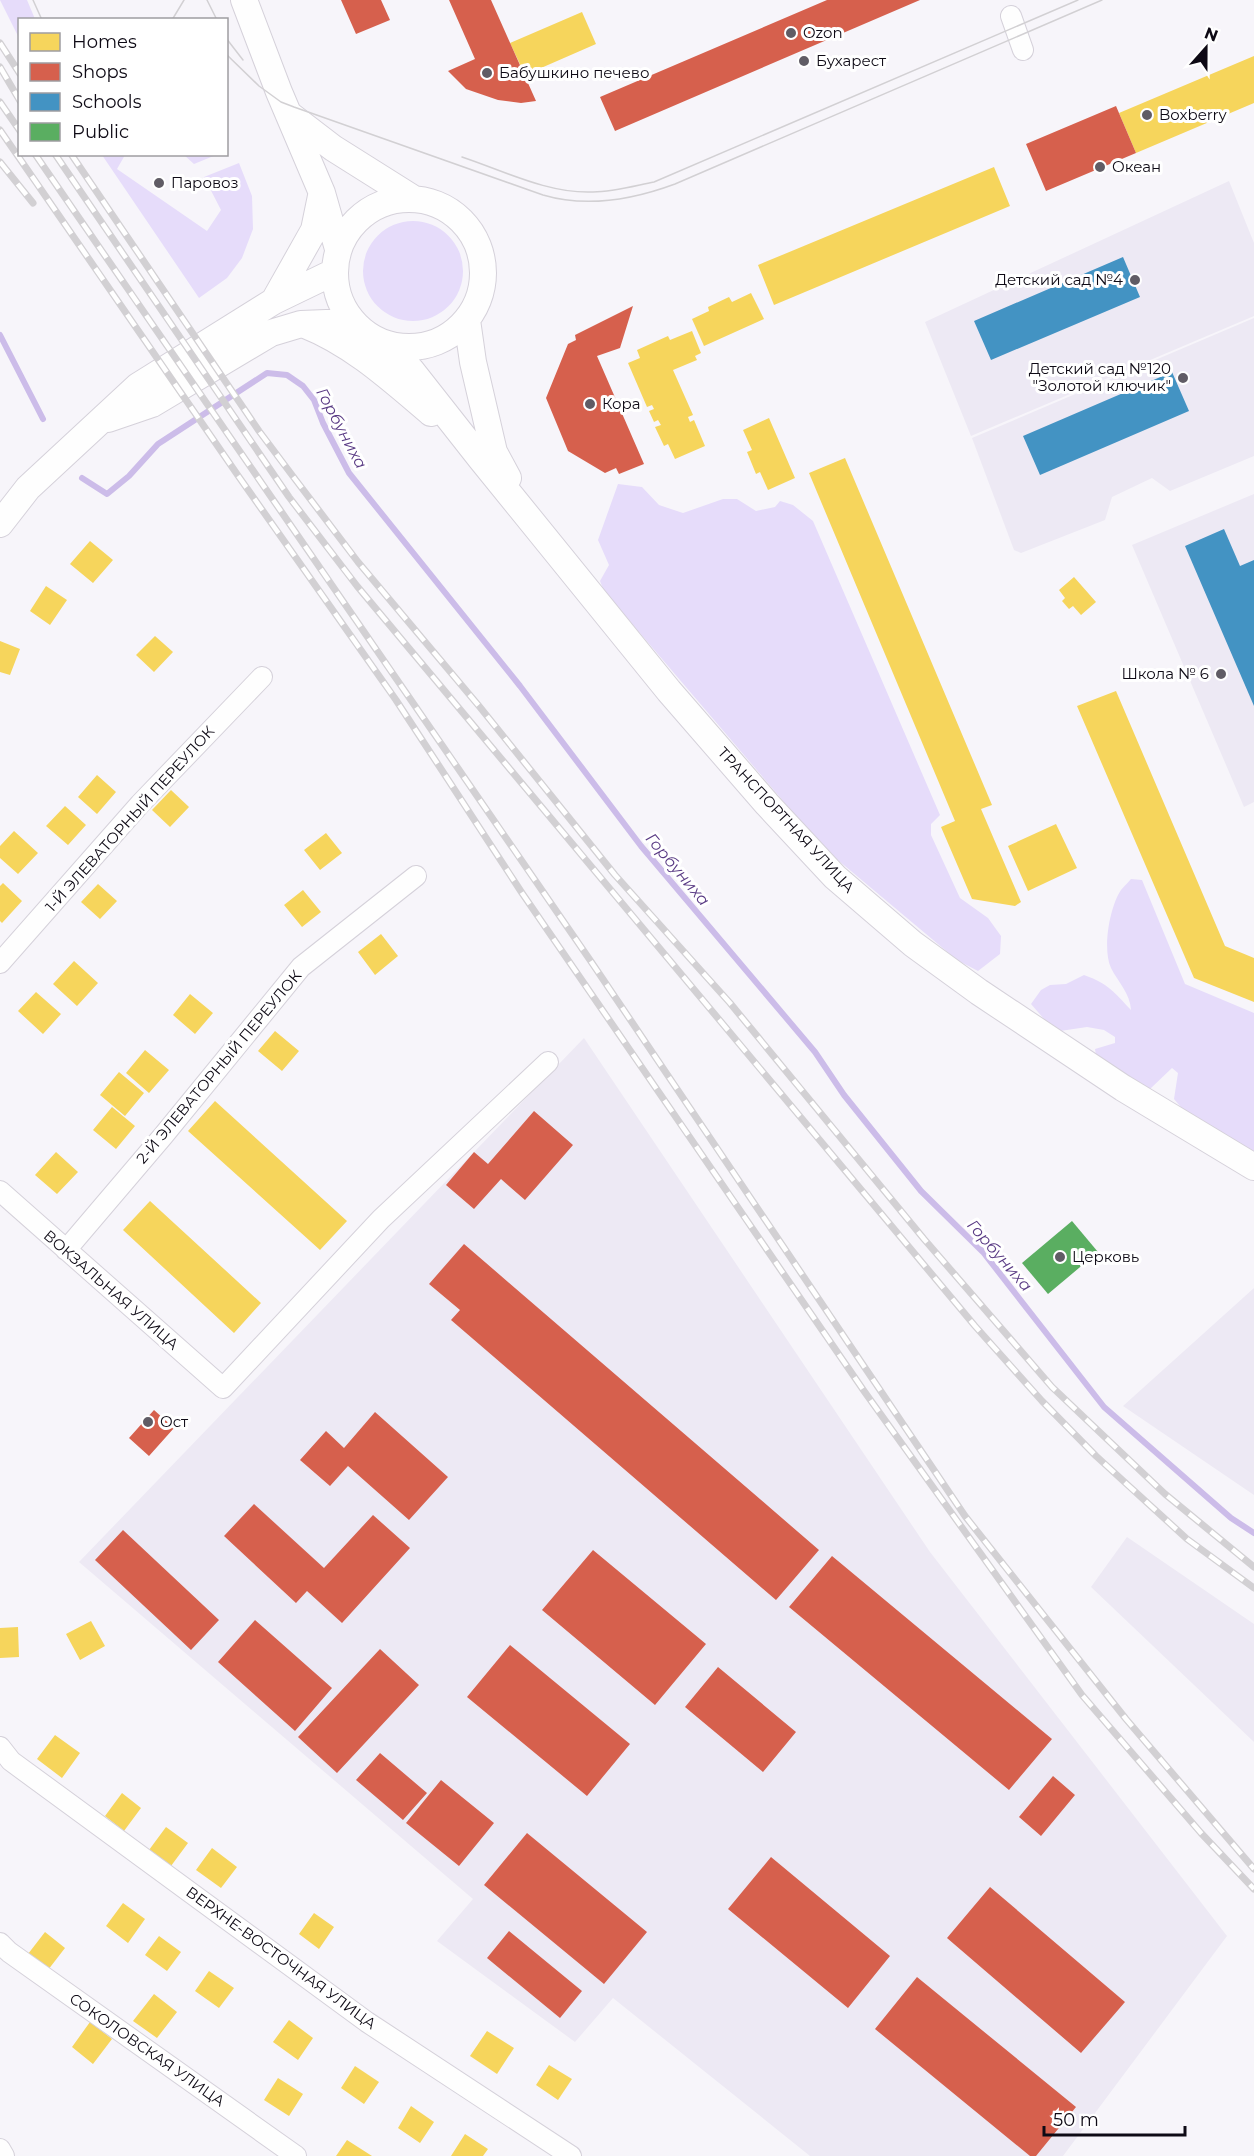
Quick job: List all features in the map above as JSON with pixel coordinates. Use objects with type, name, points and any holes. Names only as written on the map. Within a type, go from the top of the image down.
[{"type":"main road","points":[[0,524],[28,488],[138,386],[336,260],[350,228],[368,211],[390,201],[414,199],[448,210],[462,221],[475,240],[482,261],[482,284],[476,306],[467,320],[451,335],[431,344],[410,348],[388,345],[368,336],[352,322],[342,307],[336,290],[336,260],[322,193],[244,0]]},
{"type":"main road","points":[[290,115],[333,148],[414,199]]},
{"type":"main road","points":[[274,301],[314,230],[322,193]]},
{"type":"main road","points":[[467,320],[473,362],[494,452],[524,510]]},
{"type":"main road","points":[[100,422],[152,404],[271,333],[302,324],[352,322]]},
{"type":"main road","points":[[302,324],[332,337],[361,356],[441,421],[481,459]]},
{"type":"main road","points":[[388,345],[411,370],[524,510]]},
{"type":"main road","name":"ТРАНСПОРТНАЯ УЛИЦА","points":[[524,510],[669,691],[767,804],[835,877],[913,944],[979,992],[1123,1088],[1254,1167]]},
{"type":"street","points":[[1011,16],[1023,50]]},
{"type":"street","name":"1-Й ЭЛЕВАТОРНЫЙ ПЕРЕУЛОК","points":[[0,963],[140,804],[262,677]]},
{"type":"street","name":"2-Й ЭЛЕВАТОРНЫЙ ПЕРЕУЛОК","points":[[66,1250],[301,967],[416,876]]},
{"type":"street","name":"ВОКЗАЛЬНАЯ УЛИЦА","points":[[0,1191],[223,1388],[381,1220],[548,1062]]},
{"type":"street","name":"ВЕРХНЕ-ВОСТОЧНАЯ УЛИЦА","points":[[0,1747],[11,1761],[367,2022],[571,2156]]},
{"type":"street","name":"СОКОЛОВСКАЯ УЛИЦА","points":[[0,1943],[9,1952],[296,2156]]},
{"type":"street","points":[[0,2149],[4,2156]]},
{"type":"shaded area","points":[[0,0],[27,0],[35,18],[18,18],[18,36]]},
{"type":"shaded area","points":[[103,156],[124,156],[117,169],[207,231],[221,210],[204,177],[239,163],[252,196],[253,229],[242,258],[227,278],[199,298]]},
{"type":"shaded area","points":[[185,156],[214,156],[194,164]]},
{"type":"shaded area","name":"Детский сад №4","points":[[1229,181],[1254,243],[1254,316],[971,436],[925,322]]},
{"type":"shaded area","points":[[413,221],[432,224],[449,235],[460,252],[463,271],[460,290],[449,307],[432,318],[413,321],[394,318],[377,307],[366,290],[363,271],[366,252],[377,235],[394,224]]},
{"type":"shaded area","name":"Детский сад №120 \"Золотой ключик\"","points":[[1254,318],[1254,456],[1170,491],[1152,478],[1112,497],[1105,520],[1021,553],[1014,550],[972,438]]},
{"type":"shaded area","points":[[618,484],[642,487],[659,505],[683,513],[723,499],[737,499],[756,511],[775,507],[780,501],[793,505],[813,521],[940,815],[931,824],[931,835],[960,898],[988,918],[1001,936],[1000,954],[978,971],[957,960],[839,861],[796,816],[604,591],[600,581],[609,565],[598,540]]},
{"type":"shaded area","name":"Школа № 6","points":[[1254,494],[1254,802],[1244,807],[1132,545]]},
{"type":"shaded area","points":[[1131,879],[1142,880],[1185,984],[1254,1013],[1254,1157],[1185,1112],[1174,1099],[1178,1073],[1172,1068],[1151,1088],[1143,1090],[1096,1055],[1095,1049],[1115,1043],[1115,1037],[1104,1030],[1087,1027],[1060,1031],[1051,1027],[1031,1004],[1041,990],[1050,985],[1066,984],[1084,975],[1105,985],[1131,1010],[1126,993],[1108,960],[1107,939],[1117,897]]},
{"type":"shaded area","points":[[584,1038],[930,1552],[1227,1936],[1063,2156],[810,2156],[613,1998],[575,2042],[437,1941],[473,1899],[79,1562]]},
{"type":"shaded area","points":[[1254,1288],[1254,1495],[1123,1406]]},
{"type":"shaded area","points":[[1127,1537],[1254,1624],[1254,1742],[1091,1587]]},
{"type":"building: Homes","points":[[582,12],[596,44],[525,75],[510,43]]},
{"type":"building: Homes","points":[[1254,56],[1254,103],[1136,153],[1119,113]]},
{"type":"building: Homes","points":[[994,167],[1010,206],[774,305],[758,265]]},
{"type":"building: Homes","points":[[751,293],[764,319],[704,346],[692,319],[709,311],[708,307],[729,297],[732,302]]},
{"type":"building: Homes","points":[[692,331],[701,353],[695,356],[697,360],[673,370],[693,415],[688,417],[690,422],[694,420],[705,446],[675,459],[668,444],[664,446],[655,427],[661,425],[658,420],[654,422],[649,411],[654,409],[652,405],[647,407],[628,363],[640,358],[637,350],[668,336],[670,340]]},
{"type":"building: Homes","points":[[769,418],[795,478],[768,490],[760,472],[756,474],[747,452],[752,450],[743,430]]},
{"type":"building: Homes","points":[[845,458],[992,805],[981,809],[1021,902],[1015,906],[972,899],[941,827],[955,821],[809,473]]},
{"type":"building: Homes","points":[[90,541],[113,560],[93,583],[70,564]]},
{"type":"building: Homes","points":[[1074,577],[1096,602],[1081,615],[1073,606],[1069,609],[1062,601],[1065,598],[1059,590]]},
{"type":"building: Homes","points":[[46,586],[67,600],[50,625],[30,611]]},
{"type":"building: Homes","points":[[155,636],[173,652],[154,672],[136,655]]},
{"type":"building: Homes","points":[[0,641],[20,649],[10,675],[0,672]]},
{"type":"building: Homes","points":[[1116,691],[1225,946],[1254,958],[1254,1002],[1194,978],[1077,706]]},
{"type":"building: Homes","points":[[97,775],[116,792],[97,814],[78,797]]},
{"type":"building: Homes","points":[[171,790],[189,807],[170,827],[152,810]]},
{"type":"building: Homes","points":[[65,806],[86,825],[68,845],[46,826]]},
{"type":"building: Homes","points":[[1056,824],[1077,868],[1028,891],[1008,846]]},
{"type":"building: Homes","points":[[14,831],[38,853],[18,874],[0,858],[0,846]]},
{"type":"building: Homes","points":[[326,833],[342,853],[320,870],[304,850]]},
{"type":"building: Homes","points":[[3,883],[22,901],[2,923],[0,921],[0,886]]},
{"type":"building: Homes","points":[[98,884],[117,901],[100,919],[81,902]]},
{"type":"building: Homes","points":[[303,890],[321,912],[302,927],[284,905]]},
{"type":"building: Homes","points":[[381,934],[398,956],[375,975],[358,952]]},
{"type":"building: Homes","points":[[74,961],[98,983],[77,1006],[53,984]]},
{"type":"building: Homes","points":[[36,992],[61,1014],[43,1034],[18,1011]]},
{"type":"building: Homes","points":[[190,994],[213,1013],[195,1034],[173,1015]]},
{"type":"building: Homes","points":[[275,1031],[299,1051],[282,1071],[258,1051]]},
{"type":"building: Homes","points":[[145,1050],[169,1070],[149,1093],[126,1073]]},
{"type":"building: Homes","points":[[119,1072],[144,1093],[125,1116],[100,1095]]},
{"type":"building: Homes","points":[[215,1101],[347,1221],[320,1250],[188,1131]]},
{"type":"building: Homes","points":[[112,1107],[135,1126],[116,1149],[93,1130]]},
{"type":"building: Homes","points":[[56,1152],[78,1172],[57,1194],[35,1175]]},
{"type":"building: Homes","points":[[150,1201],[261,1303],[234,1333],[123,1230]]},
{"type":"building: Homes","points":[[91,1621],[105,1646],[80,1660],[66,1634]]},
{"type":"building: Homes","points":[[18,1627],[19,1657],[0,1658],[0,1628]]},
{"type":"building: Homes","points":[[55,1735],[80,1753],[62,1778],[37,1759]]},
{"type":"building: Homes","points":[[122,1793],[141,1808],[124,1831],[105,1816]]},
{"type":"building: Homes","points":[[166,1827],[188,1843],[171,1866],[149,1850]]},
{"type":"building: Homes","points":[[212,1848],[237,1867],[221,1888],[196,1870]]},
{"type":"building: Homes","points":[[123,1903],[145,1919],[128,1943],[106,1926]]},
{"type":"building: Homes","points":[[314,1913],[334,1927],[319,1949],[299,1934]]},
{"type":"building: Homes","points":[[45,1932],[65,1948],[48,1970],[28,1954]]},
{"type":"building: Homes","points":[[159,1936],[181,1952],[167,1971],[145,1955]]},
{"type":"building: Homes","points":[[209,1971],[234,1988],[219,2008],[195,1991]]},
{"type":"building: Homes","points":[[154,1994],[177,2012],[157,2038],[133,2021]]},
{"type":"building: Homes","points":[[289,2020],[313,2038],[298,2060],[273,2042]]},
{"type":"building: Homes","points":[[90,2022],[112,2039],[93,2064],[72,2047]]},
{"type":"building: Homes","points":[[487,2031],[514,2048],[497,2074],[470,2056]]},
{"type":"building: Homes","points":[[549,2065],[572,2079],[558,2100],[536,2085]]},
{"type":"building: Homes","points":[[355,2066],[379,2082],[364,2104],[341,2088]]},
{"type":"building: Homes","points":[[278,2078],[303,2094],[289,2116],[264,2100]]},
{"type":"building: Homes","points":[[411,2106],[434,2122],[420,2143],[398,2128]]},
{"type":"building: Homes","points":[[465,2134],[488,2149],[483,2156],[451,2156]]},
{"type":"building: Homes","points":[[347,2140],[372,2156],[336,2156]]},
{"type":"building: Shops","points":[[341,0],[381,0],[390,20],[356,34]]},
{"type":"building: Shops","points":[[449,0],[491,0],[536,101],[521,103],[498,100],[466,89],[448,71],[475,59]]},
{"type":"building: Shops","points":[[827,0],[920,0],[615,131],[600,97]]},
{"type":"building: Shops","points":[[1116,106],[1136,153],[1046,191],[1026,144]]},
{"type":"building: Shops","points":[[633,306],[620,348],[597,356],[644,464],[619,474],[616,468],[605,473],[568,451],[546,398],[568,344],[576,340],[575,335]]},
{"type":"building: Shops","points":[[534,1111],[573,1145],[525,1200],[501,1179],[474,1209],[446,1185],[474,1152],[488,1164]]},
{"type":"building: Shops","points":[[464,1244],[819,1550],[776,1600],[451,1320],[460,1310],[429,1284]]},
{"type":"building: Shops","points":[[154,1410],[174,1428],[149,1456],[129,1438]]},
{"type":"building: Shops","points":[[375,1412],[448,1477],[409,1520],[348,1466],[330,1486],[300,1460],[326,1431],[344,1448]]},
{"type":"building: Shops","points":[[254,1504],[324,1568],[373,1515],[410,1548],[342,1623],[307,1591],[296,1603],[224,1536]]},
{"type":"building: Shops","points":[[123,1530],[219,1620],[191,1650],[95,1560]]},
{"type":"building: Shops","points":[[593,1550],[706,1644],[655,1705],[542,1610]]},
{"type":"building: Shops","points":[[832,1556],[1052,1739],[1009,1790],[789,1607]]},
{"type":"building: Shops","points":[[255,1620],[332,1688],[295,1731],[218,1662]]},
{"type":"building: Shops","points":[[510,1645],[630,1744],[587,1796],[467,1697]]},
{"type":"building: Shops","points":[[380,1649],[419,1685],[337,1773],[298,1737]]},
{"type":"building: Shops","points":[[718,1667],[796,1732],[763,1772],[685,1707]]},
{"type":"building: Shops","points":[[380,1753],[427,1793],[403,1820],[356,1780]]},
{"type":"building: Shops","points":[[1053,1776],[1075,1795],[1041,1836],[1019,1817]]},
{"type":"building: Shops","points":[[441,1780],[494,1823],[459,1866],[406,1823]]},
{"type":"building: Shops","points":[[527,1833],[647,1932],[604,1984],[484,1885]]},
{"type":"building: Shops","points":[[771,1857],[890,1956],[848,2008],[728,1909]]},
{"type":"building: Shops","points":[[990,1887],[1125,2002],[1081,2053],[947,1938]]},
{"type":"building: Shops","points":[[509,1931],[582,1991],[560,2018],[487,1958]]},
{"type":"building: Shops","points":[[917,1977],[1076,2107],[1036,2156],[1030,2156],[875,2029]]},
{"type":"building: Schools","name":"Детский сад №4","points":[[1123,257],[1140,297],[991,360],[974,321]]},
{"type":"building: Schools","name":"Детский сад №120 \"Золотой ключик\"","points":[[1172,372],[1189,411],[1040,475],[1023,436]]},
{"type":"building: Schools","points":[[1224,529],[1240,566],[1254,560],[1254,706],[1185,546]]},
{"type":"building: Public","name":"Церковь","points":[[1072,1221],[1098,1252],[1048,1294],[1022,1263]]},
{"type":"waterway","name":"Горбуниха","points":[[0,335],[43,419]]},
{"type":"waterway","name":"Горбуниха","points":[[82,478],[107,494],[129,476],[158,444],[267,373],[287,375],[303,386],[314,400],[323,423],[349,473],[520,686],[641,846],[815,1052],[844,1095],[921,1191],[983,1252],[1104,1407],[1231,1518],[1254,1533]]},
{"type":"tram line","points":[[33,0],[41,18]]},
{"type":"tram line","points":[[173,18],[184,0]]},
{"type":"tram line","points":[[207,0],[216,18]]},
{"type":"tram line","points":[[462,157],[543,185],[576,192],[608,191],[654,182],[1078,0]]},
{"type":"tram line","points":[[228,56],[259,86],[281,102],[543,195],[576,201],[609,200],[626,198],[675,184],[1102,0]]},
{"type":"tram line","points":[[228,41],[243,60]]},
{"type":"railway","points":[[0,43],[18,71]]},
{"type":"railway","points":[[0,67],[18,98]]},
{"type":"railway","points":[[0,102],[18,128]]},
{"type":"railway","points":[[0,130],[396,700],[522,893],[864,1391],[1082,1695],[1201,1833],[1254,1889]]},
{"type":"railway","points":[[36,156],[590,960],[965,1516],[1126,1719],[1254,1869]]},
{"type":"railway","points":[[56,156],[289,497],[357,586],[975,1326],[1042,1401],[1096,1456],[1187,1539],[1254,1588]]},
{"type":"railway","points":[[72,156],[259,431],[295,479],[358,562],[479,706],[615,875],[730,1003],[924,1239],[1052,1387],[1165,1494],[1254,1567]]},
{"type":"railway","points":[[0,162],[33,203]]},
{"type":"place","name":"Ozon","points":[[791,33]]},
{"type":"place","name":"Бухарест","points":[[804,61]]},
{"type":"place","name":"Бабушкино печево","points":[[487,73]]},
{"type":"place","name":"Boxberry","points":[[1147,115]]},
{"type":"place","name":"Океан","points":[[1100,167]]},
{"type":"place","name":"Паровоз","points":[[159,183]]},
{"type":"place","name":"Детский сад №4","points":[[1135,280]]},
{"type":"place","name":"Детский сад №120 \"Золотой ключик\"","points":[[1183,378]]},
{"type":"place","name":"Кора","points":[[590,404]]},
{"type":"place","name":"Школа № 6","points":[[1221,674]]},
{"type":"place","name":"Церковь","points":[[1060,1257]]},
{"type":"place","name":"Ост","points":[[148,1422]]}]
